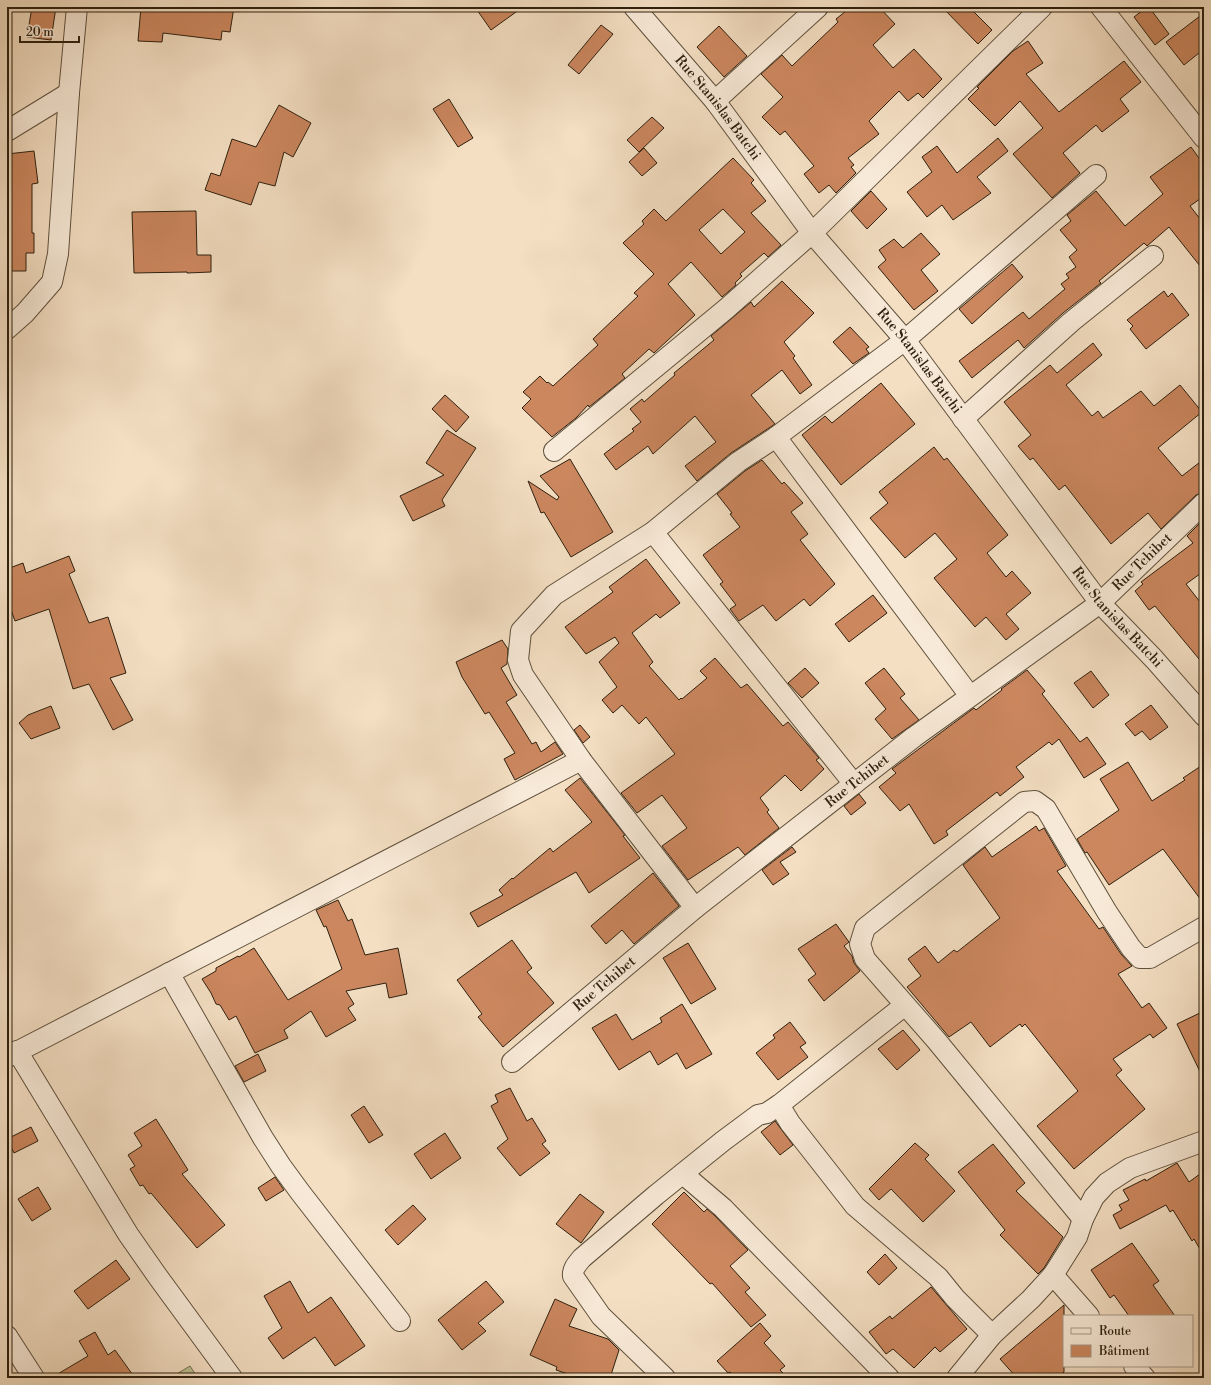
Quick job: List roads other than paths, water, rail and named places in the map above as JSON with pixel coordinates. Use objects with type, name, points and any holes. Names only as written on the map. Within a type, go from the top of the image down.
[{"type":"street","points":[[7,329],[25,313],[52,282],[58,254],[68,93],[77,7]]},
{"type":"street","name":"Rue Stanislas Batchi","points":[[634,7],[715,101],[812,233],[905,340],[1100,603],[1154,659],[1204,716]]},
{"type":"street","points":[[715,101],[818,7]]},
{"type":"street","points":[[554,451],[726,308],[812,233],[1042,7]]},
{"type":"street","points":[[1101,7],[1204,138]]},
{"type":"street","points":[[7,131],[68,93]]},
{"type":"street","points":[[695,908],[581,760],[523,675],[518,660],[521,630],[554,595],[654,532],[738,462],[776,437],[905,340],[1096,175]]},
{"type":"street","points":[[963,419],[1071,322],[1153,256]]},
{"type":"street","points":[[776,437],[970,696]]},
{"type":"street","name":"Rue Tchibet","points":[[512,1062],[695,908],[970,696],[1100,603],[1204,503]]},
{"type":"street","points":[[654,532],[854,784]]},
{"type":"street","points":[[232,1378],[128,1234],[12,1054],[581,760]]},
{"type":"street","points":[[1083,1219],[936,1040],[865,959],[860,944],[865,928],[1024,802],[1035,801],[1046,809],[1107,912],[1131,948],[1140,958],[1150,958],[1204,927]]},
{"type":"street","points":[[169,973],[263,1138],[281,1166],[400,1320]]},
{"type":"street","points":[[665,1378],[601,1316],[576,1281],[572,1272],[582,1258],[682,1174],[758,1115],[767,1113],[779,1105],[905,1005]]},
{"type":"street","points":[[779,1105],[790,1123],[855,1206],[938,1277],[955,1298],[992,1335]]},
{"type":"street","points":[[957,1378],[992,1335],[1031,1300],[1053,1275],[1077,1237],[1083,1219],[1094,1197],[1107,1183],[1130,1168],[1204,1141]]},
{"type":"street","points":[[682,1174],[723,1208],[888,1378]]},
{"type":"street","points":[[1053,1275],[1088,1315]]},
{"type":"street","points":[[7,1336],[34,1378]]},
{"type":"street","points":[[1135,1367],[1145,1378]]}]
